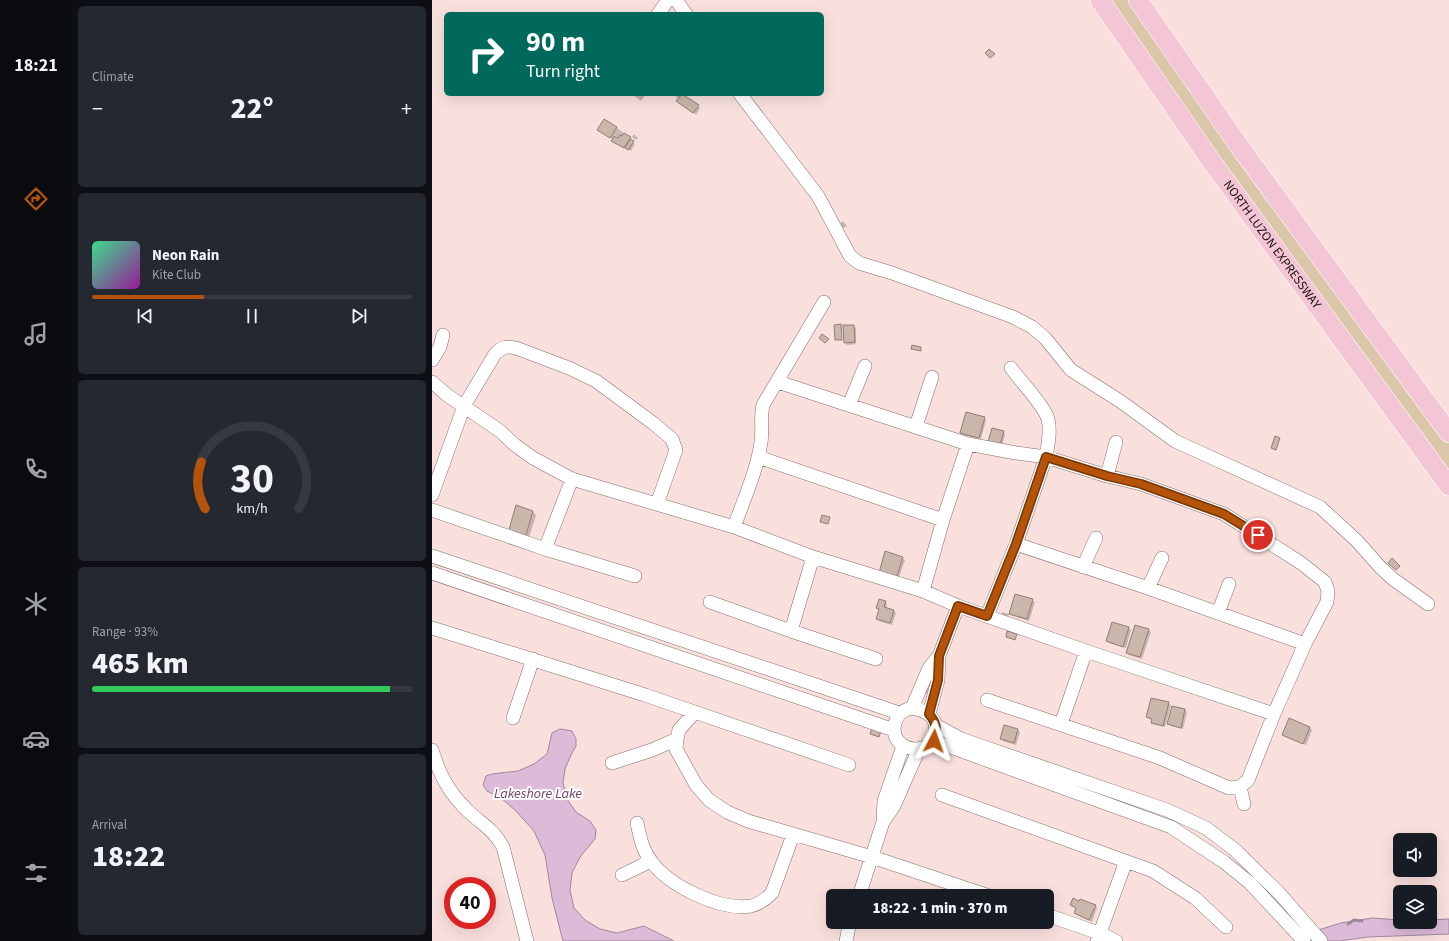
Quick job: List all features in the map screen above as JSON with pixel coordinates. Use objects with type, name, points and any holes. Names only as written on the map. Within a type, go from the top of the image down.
[{"type":"highway","name":"NORTH LUZON EXPRESSWAY","points":[[1100,0],[1214,165],[1449,486]]},
{"type":"highway","points":[[1138,0],[1242,150],[1449,433]]},
{"type":"street","points":[[659,12],[668,0]]},
{"type":"street","points":[[676,0],[685,12]]},
{"type":"street","points":[[742,96],[818,196],[850,256],[858,263],[892,273],[1013,317],[1032,327],[1045,338],[1071,370],[1120,401],[1175,441],[1320,507],[1393,579],[1428,604]]},
{"type":"street","points":[[734,527],[758,457],[761,441],[761,415],[763,405],[824,302]]},
{"type":"street","points":[[432,360],[440,347],[443,335]]},
{"type":"street","points":[[432,495],[464,406],[496,354],[507,346],[569,368],[596,381],[672,439],[676,450],[657,504]]},
{"type":"street","points":[[850,406],[865,366]]},
{"type":"street","points":[[987,616],[1016,544],[1046,457],[1048,444],[1048,418],[1041,406],[1011,368]]},
{"type":"street","points":[[916,426],[932,377]]},
{"type":"street","points":[[432,382],[447,395],[500,431],[515,445],[533,458],[572,480],[734,527],[813,557],[923,591],[958,606],[1086,651],[1274,714]]},
{"type":"street","points":[[778,382],[968,444],[1046,457],[1107,476],[1141,484],[1224,514],[1301,563],[1325,582],[1328,591],[1326,602],[1305,644],[1274,714],[1248,780],[1240,787],[1229,788],[1160,758],[987,700]]},
{"type":"street","points":[[1107,476],[1116,442]]},
{"type":"street","points":[[923,591],[943,520],[968,444]]},
{"type":"street","points":[[758,457],[943,520]]},
{"type":"street","points":[[545,548],[572,480]]},
{"type":"street","points":[[432,510],[545,548],[636,576]]},
{"type":"street","points":[[1083,567],[1096,538]]},
{"type":"street","points":[[1016,544],[1148,588],[1305,644]]},
{"type":"street","points":[[432,556],[899,713],[912,708],[921,709],[935,720],[937,726],[934,741],[929,746],[918,749],[903,746],[897,740],[894,730],[899,713]]},
{"type":"street","points":[[791,631],[813,557]]},
{"type":"street","points":[[1148,588],[1162,558]]},
{"type":"street","points":[[432,573],[894,730]]},
{"type":"street","points":[[1218,613],[1229,584]]},
{"type":"street","points":[[710,602],[876,660]]},
{"type":"street","points":[[929,714],[938,680],[939,656],[958,606]]},
{"type":"street","points":[[432,628],[695,712],[849,765]]},
{"type":"street","points":[[1061,724],[1086,651]]},
{"type":"street","points":[[912,708],[929,668],[939,656]]},
{"type":"street","points":[[513,718],[533,659]]},
{"type":"street","points":[[695,712],[679,730],[676,749],[696,785],[709,800],[727,812],[748,821],[872,857],[968,889]]},
{"type":"street","points":[[937,726],[960,739],[1167,810],[1206,828],[1235,850],[1279,893],[1321,941]]},
{"type":"street","points":[[612,763],[652,750],[677,739]]},
{"type":"street","points":[[934,741],[1171,827],[1224,862],[1250,884],[1303,940]]},
{"type":"street","points":[[861,889],[883,822],[884,801],[903,746]]},
{"type":"street","points":[[883,822],[894,806],[918,749]]},
{"type":"street","points":[[432,750],[439,771],[455,797],[470,814],[498,837],[503,847],[527,941]]},
{"type":"street","points":[[1240,787],[1244,804]]},
{"type":"street","points":[[942,795],[1153,871],[1174,883],[1195,898],[1226,928]]},
{"type":"street","points":[[637,823],[644,848],[651,861],[672,881],[714,902],[739,906],[752,906],[765,900],[772,893],[793,835]]},
{"type":"street","points":[[622,875],[651,861]]},
{"type":"street","points":[[1098,937],[1126,861]]},
{"type":"street","points":[[1054,919],[1098,937],[1116,941]]},
{"type":"street","points":[[846,941],[849,929]]},
{"type":"shaded area","points":[[1106,0],[1131,0],[1449,442],[1449,475]]},
{"type":"water","name":"Lakeshore Lake","points":[[560,729],[572,731],[576,739],[576,746],[565,769],[563,783],[567,799],[576,812],[590,821],[596,830],[595,839],[580,857],[572,873],[570,890],[574,908],[585,920],[600,929],[617,933],[644,926],[674,941],[563,941],[552,898],[545,855],[534,831],[515,810],[501,798],[487,791],[483,785],[486,776],[518,771],[534,764],[547,754],[552,733]]},
{"type":"water","points":[[1372,918],[1393,920],[1393,929],[1437,929],[1437,920],[1449,919],[1449,934],[1368,937],[1339,941],[1303,941],[1315,931],[1341,923]]},
{"type":"building","points":[[989,49],[995,54],[990,58],[985,53]]},
{"type":"building","points":[[680,96],[685,96],[699,105],[693,113],[676,101]]},
{"type":"building","points":[[604,119],[617,127],[610,138],[597,130]]},
{"type":"building","points":[[624,133],[631,137],[624,148],[611,141],[614,136],[618,138]]},
{"type":"building","points":[[630,139],[634,141],[628,150],[625,148]]},
{"type":"building","points":[[841,324],[842,340],[835,340],[834,325]]},
{"type":"building","points":[[843,325],[854,325],[855,342],[844,343]]},
{"type":"building","points":[[822,334],[829,339],[825,343],[819,338]]},
{"type":"building","points":[[912,345],[921,347],[921,351],[911,349]]},
{"type":"building","points":[[966,412],[985,417],[979,438],[960,433]]},
{"type":"building","points":[[992,428],[1004,431],[1000,445],[988,442]]},
{"type":"building","points":[[1275,436],[1280,438],[1276,450],[1271,448]]},
{"type":"building","points":[[516,505],[533,511],[525,538],[508,533]]},
{"type":"building","points":[[822,515],[830,517],[828,524],[820,522]]},
{"type":"building","points":[[885,551],[903,557],[896,579],[879,573]]},
{"type":"building","points":[[1392,558],[1400,566],[1396,570],[1388,563]]},
{"type":"building","points":[[1015,594],[1033,599],[1027,619],[1009,614]]},
{"type":"building","points":[[879,599],[886,601],[884,607],[894,610],[890,623],[876,619],[879,609],[876,608]]},
{"type":"building","points":[[1112,622],[1129,627],[1123,647],[1106,641]]},
{"type":"building","points":[[1135,625],[1149,629],[1140,657],[1126,653]]},
{"type":"building","points":[[1007,631],[1017,634],[1015,640],[1006,637]]},
{"type":"building","points":[[1151,698],[1169,702],[1163,726],[1151,723],[1152,719],[1146,717]]},
{"type":"building","points":[[1172,706],[1185,709],[1181,728],[1167,724]]},
{"type":"building","points":[[1289,718],[1310,727],[1303,744],[1282,735]]},
{"type":"building","points":[[1004,725],[1018,729],[1014,743],[1000,739]]},
{"type":"building","points":[[872,728],[881,731],[879,737],[870,734]]},
{"type":"building","points":[[1073,898],[1096,905],[1089,920],[1074,913],[1076,908],[1070,905]]},
{"type":"waterway","points":[[1348,924],[1354,920],[1362,921]]},
{"type":"route","points":[[934,741],[937,726],[935,720],[929,714],[938,680],[939,656],[958,606],[987,616],[1016,544],[1046,457],[1107,476],[1141,484],[1224,514],[1258,535]]}]
